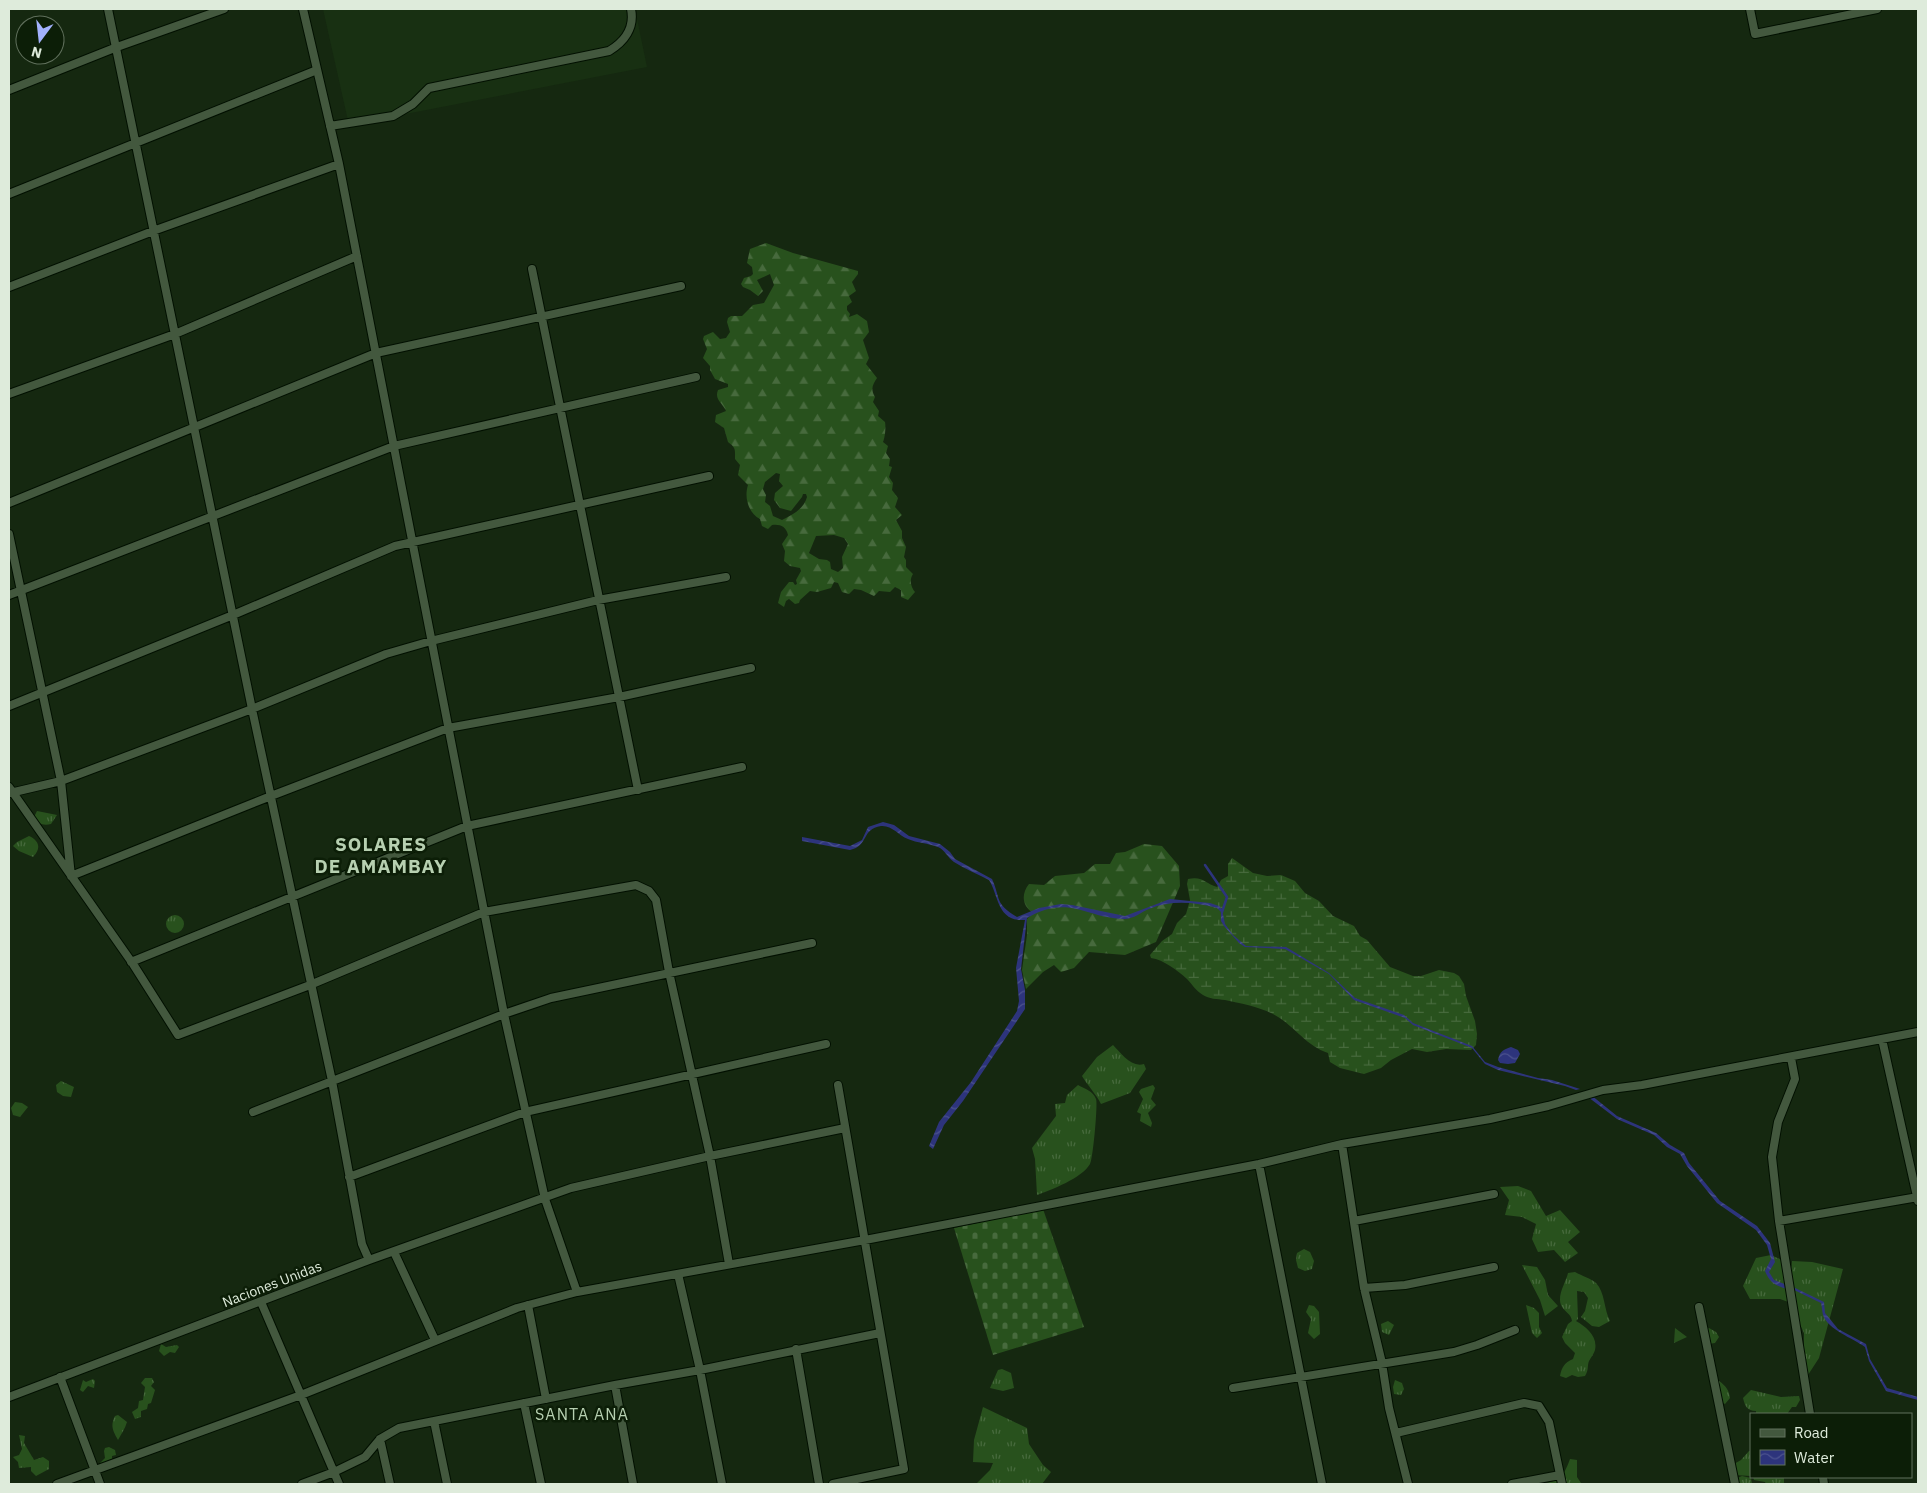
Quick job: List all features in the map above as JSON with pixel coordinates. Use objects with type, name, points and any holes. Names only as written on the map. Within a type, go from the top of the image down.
[{"type":"street","points":[[108,9],[252,709],[332,1081],[362,1244],[369,1260]]},
{"type":"street","points":[[9,90],[224,9]]},
{"type":"street","points":[[303,9],[339,164],[430,641],[504,1014],[545,1199],[577,1292]]},
{"type":"street","points":[[330,126],[393,116],[414,104],[429,88],[609,51],[620,45],[629,31],[633,17],[631,9]]},
{"type":"street","points":[[1750,9],[1755,34],[1877,9]]},
{"type":"street","points":[[9,194],[317,70]]},
{"type":"street","points":[[9,287],[153,231],[339,164]]},
{"type":"street","points":[[9,394],[175,334],[357,256]]},
{"type":"street","points":[[532,269],[638,790]]},
{"type":"street","points":[[9,502],[376,353],[682,286]]},
{"type":"street","points":[[9,595],[394,446],[696,377]]},
{"type":"street","points":[[9,706],[42,691],[234,615],[395,546],[709,476]]},
{"type":"street","points":[[9,534],[61,781],[71,876]]},
{"type":"street","points":[[726,577],[599,599],[430,641],[386,654],[252,709],[61,781],[10,791],[131,962],[178,1035],[310,985],[484,912],[636,885],[649,891],[656,900],[710,1156],[729,1264]]},
{"type":"street","points":[[71,876],[448,728],[619,697],[751,668]]},
{"type":"street","points":[[131,962],[467,826],[742,767]]},
{"type":"street","points":[[253,1112],[504,1014],[551,998],[812,943]]},
{"type":"street","points":[[56,1484],[301,1395],[435,1340],[528,1305],[577,1292],[865,1240],[1259,1164],[1342,1144],[1490,1119],[1548,1106],[1593,1092],[1642,1086],[1918,1032]]},
{"type":"street","points":[[1779,1221],[1918,1198],[1882,1039]]},
{"type":"street","points":[[350,1177],[525,1112],[826,1044]]},
{"type":"street","points":[[1791,1058],[1795,1079],[1778,1122],[1772,1157],[1779,1221],[1810,1413]]},
{"type":"street","points":[[833,1484],[904,1469],[838,1085]]},
{"type":"street","name":"Naciones Unidas","points":[[9,1397],[369,1260],[545,1199],[571,1188],[710,1156],[845,1128]]},
{"type":"street","points":[[1342,1144],[1364,1288],[1382,1363],[1389,1408],[1408,1484]]},
{"type":"street","points":[[1259,1164],[1322,1483],[1312,1484]]},
{"type":"street","points":[[1354,1221],[1494,1194]]},
{"type":"street","points":[[394,1252],[435,1340]]},
{"type":"street","points":[[1364,1288],[1405,1285],[1494,1266]]},
{"type":"street","points":[[678,1274],[700,1370],[722,1484]]},
{"type":"street","points":[[261,1302],[339,1484]]},
{"type":"street","points":[[528,1305],[546,1399]]},
{"type":"street","points":[[1699,1307],[1736,1484]]},
{"type":"street","points":[[1233,1388],[1454,1352],[1515,1330]]},
{"type":"street","points":[[302,1484],[334,1472],[365,1457],[380,1439],[400,1428],[880,1333]]},
{"type":"street","points":[[796,1349],[819,1484]]},
{"type":"street","points":[[60,1377],[100,1484]]},
{"type":"street","points":[[615,1385],[633,1484]]},
{"type":"street","points":[[524,1403],[540,1484]]},
{"type":"street","points":[[1396,1433],[1524,1403],[1539,1406],[1549,1422],[1562,1484]]},
{"type":"street","points":[[434,1421],[448,1484]]},
{"type":"street","points":[[380,1439],[390,1484]]},
{"type":"street","points":[[1512,1484],[1560,1475]]},
{"type":"shaded area","points":[[323,9],[635,9],[647,67],[349,125]]},
{"type":"green space","points":[[766,243],[793,253],[858,271],[852,282],[856,291],[849,296],[852,302],[847,306],[847,310],[850,314],[849,317],[857,314],[867,321],[869,332],[863,340],[869,358],[866,364],[877,378],[873,387],[875,397],[873,402],[879,411],[878,416],[885,422],[883,442],[888,446],[886,453],[890,459],[889,466],[892,467],[889,477],[893,483],[892,490],[898,498],[895,507],[902,515],[896,520],[902,531],[902,538],[906,547],[904,557],[906,567],[913,574],[911,583],[915,592],[908,600],[901,597],[901,590],[895,587],[890,592],[879,591],[874,596],[854,589],[849,594],[842,592],[838,583],[834,582],[831,588],[817,592],[810,591],[799,603],[795,604],[789,599],[784,607],[778,603],[781,592],[789,582],[797,584],[796,580],[801,571],[800,568],[790,566],[784,561],[785,551],[782,544],[788,535],[786,530],[778,525],[772,525],[768,529],[762,526],[760,519],[750,509],[747,499],[748,485],[738,475],[740,465],[735,459],[734,449],[728,442],[724,428],[715,422],[716,415],[726,411],[718,399],[718,390],[728,387],[728,384],[715,379],[710,366],[703,358],[707,349],[703,339],[704,336],[713,332],[720,339],[726,338],[730,332],[727,322],[728,318],[731,316],[742,316],[753,305],[764,303],[774,285],[770,274],[757,280],[763,291],[758,296],[741,284],[744,278],[753,274],[752,267],[747,263],[750,249]],"holes":[[[776,473],[780,474],[779,481],[783,486],[775,493],[774,500],[780,508],[791,511],[803,494],[806,494],[807,497],[794,514],[782,520],[773,516],[770,506],[765,502],[766,495],[763,489],[765,482]],[[834,535],[844,538],[848,544],[842,557],[843,568],[838,572],[831,569],[830,562],[827,560],[819,559],[809,553],[816,536]]]},
{"type":"green space","points":[[37,811],[57,815],[51,824],[43,825],[34,817]]},
{"type":"green space","points":[[29,836],[38,845],[33,857],[13,846]]},
{"type":"green space","points":[[1144,844],[1162,846],[1179,866],[1180,886],[1156,942],[1125,955],[1089,952],[1074,968],[1061,972],[1054,965],[1043,972],[1026,989],[1022,970],[1027,935],[1027,919],[1033,913],[1029,910],[1024,900],[1026,888],[1029,884],[1044,885],[1055,876],[1084,873],[1095,864],[1110,864],[1116,853],[1125,852]]},
{"type":"green space","points":[[1232,858],[1253,873],[1267,876],[1281,875],[1295,881],[1305,893],[1319,901],[1333,916],[1354,926],[1360,936],[1367,940],[1390,967],[1413,976],[1421,976],[1439,970],[1459,976],[1464,984],[1466,996],[1475,1021],[1476,1045],[1471,1050],[1446,1049],[1427,1052],[1412,1049],[1391,1060],[1381,1068],[1364,1074],[1340,1068],[1330,1062],[1328,1053],[1320,1050],[1273,1014],[1262,1009],[1205,996],[1198,992],[1175,969],[1151,958],[1150,955],[1162,941],[1172,934],[1177,923],[1186,914],[1190,900],[1188,879],[1201,879],[1217,887],[1221,880],[1228,876],[1228,864]]},
{"type":"green space","points":[[175,915],[181,918],[184,924],[181,930],[175,933],[169,930],[166,924],[169,918]]},
{"type":"green space","points":[[1113,1045],[1131,1062],[1139,1065],[1144,1064],[1146,1069],[1130,1093],[1101,1104],[1082,1076],[1097,1057]]},
{"type":"green space","points":[[61,1081],[74,1087],[71,1097],[63,1096],[57,1092],[56,1085]]},
{"type":"green space","points":[[1078,1085],[1091,1092],[1096,1099],[1095,1131],[1090,1164],[1073,1179],[1037,1195],[1035,1159],[1032,1148],[1056,1116],[1055,1104],[1065,1103],[1067,1095]]},
{"type":"green space","points":[[1153,1085],[1155,1088],[1151,1099],[1156,1105],[1148,1113],[1152,1123],[1151,1127],[1140,1121],[1141,1114],[1137,1112],[1143,1099],[1139,1092],[1141,1089]]},
{"type":"green space","points":[[15,1102],[22,1103],[28,1107],[20,1117],[13,1115],[11,1108]]},
{"type":"green space","points":[[1518,1186],[1531,1191],[1546,1216],[1560,1210],[1580,1232],[1568,1242],[1578,1253],[1565,1262],[1554,1250],[1538,1252],[1532,1239],[1536,1224],[1522,1217],[1505,1215],[1509,1200],[1500,1187]]},
{"type":"green space","points":[[1043,1209],[1084,1327],[993,1355],[954,1228]]},
{"type":"green space","points":[[1304,1249],[1310,1252],[1314,1261],[1312,1269],[1305,1271],[1298,1268],[1296,1260],[1297,1253]]},
{"type":"green space","points":[[1771,1255],[1786,1262],[1791,1275],[1792,1261],[1812,1262],[1843,1269],[1819,1358],[1806,1378],[1804,1333],[1797,1318],[1794,1304],[1780,1299],[1750,1299],[1743,1286],[1756,1258]]},
{"type":"green space","points":[[1522,1265],[1537,1267],[1545,1280],[1548,1295],[1558,1306],[1545,1316],[1540,1300]]},
{"type":"green space","points":[[1575,1272],[1592,1280],[1599,1287],[1610,1321],[1599,1327],[1592,1326],[1581,1317],[1585,1311],[1588,1298],[1584,1292],[1577,1291],[1578,1319],[1576,1321],[1593,1336],[1595,1350],[1589,1361],[1585,1376],[1578,1377],[1572,1375],[1566,1378],[1560,1376],[1562,1370],[1565,1364],[1573,1359],[1575,1353],[1562,1337],[1568,1324],[1572,1321],[1561,1305],[1560,1297],[1568,1273]]},
{"type":"green space","points":[[1309,1305],[1314,1306],[1319,1312],[1320,1334],[1314,1339],[1308,1333],[1311,1319],[1306,1312]]},
{"type":"green space","points":[[1526,1305],[1534,1308],[1539,1313],[1539,1327],[1542,1333],[1537,1338],[1532,1333]]},
{"type":"green space","points":[[1388,1321],[1394,1325],[1389,1335],[1382,1332],[1381,1324]]},
{"type":"green space","points":[[1675,1328],[1687,1337],[1674,1343]]},
{"type":"green space","points":[[1709,1328],[1716,1332],[1719,1337],[1715,1343],[1708,1344],[1701,1338],[1702,1331]]},
{"type":"green space","points":[[161,1344],[166,1347],[177,1345],[179,1347],[175,1353],[170,1352],[164,1356],[159,1351]]},
{"type":"green space","points":[[1002,1369],[1011,1373],[1014,1388],[1003,1391],[990,1388],[998,1370]]},
{"type":"green space","points":[[145,1378],[152,1378],[154,1382],[151,1386],[155,1390],[147,1409],[141,1411],[141,1417],[135,1419],[132,1412],[138,1408],[139,1401],[143,1400],[145,1387],[141,1383]]},
{"type":"green space","points":[[93,1379],[95,1381],[94,1388],[88,1386],[83,1392],[80,1390],[83,1380],[86,1382]]},
{"type":"green space","points":[[1395,1380],[1402,1383],[1404,1389],[1401,1395],[1394,1394]]},
{"type":"green space","points":[[1719,1381],[1727,1388],[1730,1395],[1725,1404],[1717,1400],[1712,1394]]},
{"type":"green space","points":[[1751,1390],[1781,1397],[1799,1396],[1800,1400],[1796,1407],[1792,1407],[1788,1413],[1756,1413],[1756,1411],[1747,1408],[1743,1398]]},
{"type":"green space","points":[[983,1407],[1027,1428],[1029,1444],[1043,1465],[1051,1472],[1042,1484],[976,1484],[990,1470],[993,1463],[973,1462],[974,1440]]},
{"type":"green space","points":[[118,1415],[127,1422],[118,1440],[112,1426],[115,1416]]},
{"type":"green space","points":[[19,1435],[25,1436],[24,1443],[34,1460],[43,1457],[49,1461],[49,1469],[36,1476],[31,1471],[31,1467],[19,1468],[18,1462],[13,1457],[19,1455],[22,1449]]},
{"type":"green space","points":[[109,1447],[115,1450],[116,1455],[112,1456],[112,1462],[103,1465],[100,1463],[105,1458],[105,1448]]},
{"type":"green space","points":[[1750,1451],[1750,1476],[1734,1475],[1734,1464]]},
{"type":"green space","points":[[1570,1459],[1577,1460],[1577,1477],[1580,1484],[1540,1484],[1552,1482],[1560,1478]]},
{"type":"green space","points":[[1742,1476],[1751,1478],[1752,1484],[1735,1484],[1735,1479]]},
{"type":"green space","points":[[1753,1478],[1784,1478],[1784,1484],[1766,1484],[1765,1482],[1754,1480]]},
{"type":"water","points":[[883,822],[894,825],[909,836],[940,844],[955,859],[992,879],[1001,904],[1017,917],[1039,908],[1061,904],[1125,916],[1170,899],[1210,903],[1219,906],[1222,909],[1225,924],[1233,935],[1246,946],[1286,947],[1329,973],[1355,998],[1404,1015],[1413,1023],[1472,1046],[1485,1062],[1580,1089],[1576,1090],[1498,1070],[1485,1064],[1472,1048],[1413,1025],[1405,1018],[1354,1000],[1329,974],[1285,949],[1245,947],[1239,943],[1224,926],[1221,921],[1221,912],[1217,908],[1200,904],[1174,903],[1157,906],[1134,917],[1124,919],[1110,918],[1077,909],[1055,908],[1042,911],[1027,918],[1021,969],[1025,990],[1025,1009],[963,1101],[944,1125],[933,1149],[929,1146],[939,1122],[971,1082],[1017,1011],[1019,1001],[1016,968],[1025,920],[1016,920],[1004,912],[989,880],[954,862],[938,847],[908,839],[888,827],[881,826],[870,830],[860,845],[850,850],[802,841],[802,837],[850,846],[862,840],[868,827]]},
{"type":"water","points":[[1511,1047],[1518,1050],[1520,1054],[1515,1063],[1500,1063],[1498,1060],[1501,1053]]},
{"type":"water","points":[[1591,1095],[1617,1116],[1656,1133],[1670,1145],[1684,1153],[1689,1163],[1720,1201],[1757,1226],[1770,1243],[1775,1262],[1769,1272],[1774,1280],[1787,1285],[1787,1289],[1773,1283],[1767,1275],[1765,1271],[1771,1259],[1767,1245],[1756,1230],[1717,1203],[1687,1166],[1680,1154],[1667,1147],[1654,1135],[1617,1119],[1588,1097]]},
{"type":"water","points":[[1793,1287],[1824,1302],[1825,1313],[1838,1329],[1866,1344],[1870,1359],[1887,1388],[1918,1397],[1918,1400],[1886,1391],[1869,1361],[1865,1347],[1830,1325],[1823,1315],[1821,1303],[1792,1289]]},
{"type":"waterway","points":[[1205,865],[1227,897],[1222,912]]},
{"type":"district","name":"SOLARES DE AMAMBAY","points":[[381,855]]},
{"type":"district","name":"SANTA ANA","points":[[582,1414]]}]
